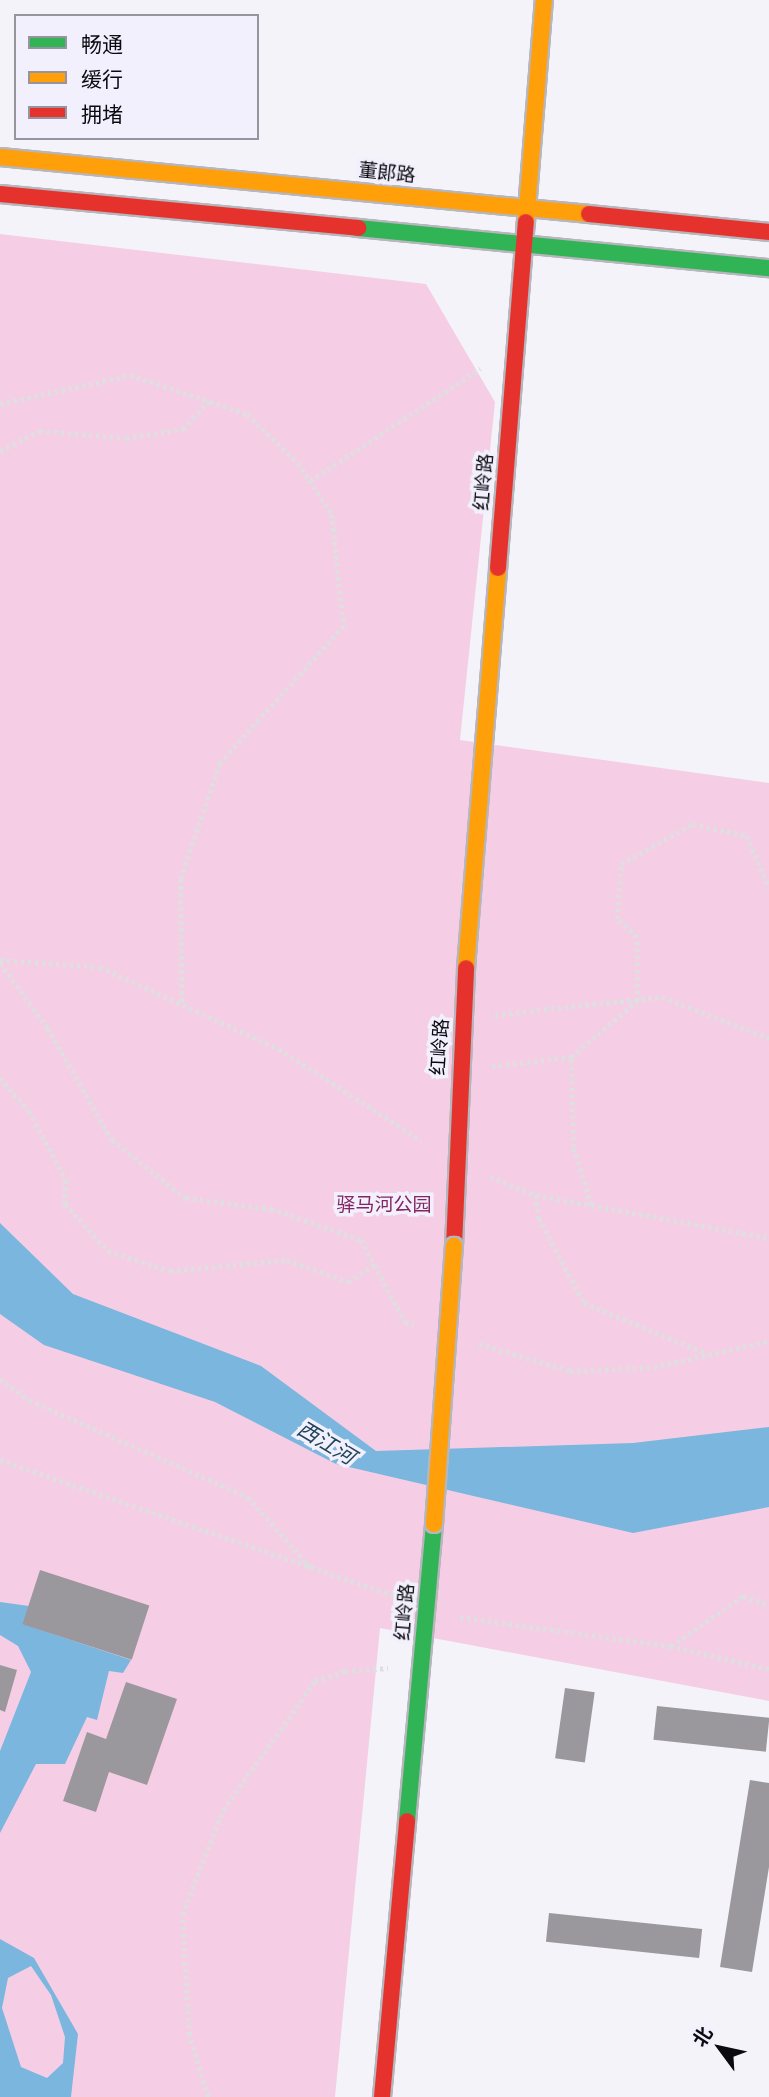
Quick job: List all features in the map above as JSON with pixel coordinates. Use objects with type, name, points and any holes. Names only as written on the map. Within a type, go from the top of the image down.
[{"type":"street","name":"红岭路","points":[[382,2097],[434,1524],[460,1165],[458,1070],[544,0]]},
{"type":"street","name":"董郞路","points":[[0,156],[769,232]]},
{"type":"street","points":[[0,194],[769,268]]},
{"type":"path","points":[[310,481],[516,346]]},
{"type":"path","points":[[0,404],[130,375],[247,414],[310,481],[331,514],[344,626],[220,763],[181,879],[182,1005]]},
{"type":"path","points":[[0,451],[40,431],[126,438],[183,429],[208,401]]},
{"type":"path","points":[[458,1070],[571,1057],[637,1000],[637,937],[617,919],[621,864],[693,824],[747,836],[769,887]]},
{"type":"path","points":[[0,961],[100,967],[279,1049],[426,1143]]},
{"type":"path","points":[[0,961],[48,1028],[112,1140],[186,1198],[271,1209],[362,1240],[405,1322],[430,1329]]},
{"type":"path","points":[[463,1018],[662,997],[769,1038]]},
{"type":"path","points":[[571,1057],[573,1147],[591,1205]]},
{"type":"path","points":[[0,1078],[29,1111],[66,1180],[65,1204],[108,1251],[170,1271],[287,1260],[348,1282],[374,1265]]},
{"type":"path","points":[[460,1165],[536,1195],[769,1238]]},
{"type":"path","points":[[536,1195],[539,1218],[584,1303],[709,1354]]},
{"type":"path","points":[[468,1341],[570,1371],[654,1367],[769,1341]]},
{"type":"path","points":[[0,1379],[29,1400],[248,1497],[312,1568]]},
{"type":"path","points":[[0,1460],[476,1623],[670,1646],[769,1669]]},
{"type":"path","points":[[670,1646],[743,1596],[769,1605]]},
{"type":"path","points":[[208,2097],[189,2035],[182,1915],[223,1810],[315,1681],[345,1671],[421,1667]]},
{"type":"green space","name":"驿马河公园","points":[[0,234],[426,284],[495,402],[460,740],[769,783],[769,1701],[380,1628],[335,2097],[0,2097]]},
{"type":"water","name":"西江河","points":[[0,1223],[73,1294],[261,1366],[376,1451],[633,1443],[769,1427],[769,1507],[633,1533],[336,1464],[215,1402],[44,1345],[0,1314]]},
{"type":"water","points":[[0,1602],[29,1606],[23,1624],[131,1660],[123,1673],[109,1671],[97,1720],[87,1717],[65,1764],[36,1764],[0,1833],[0,1751],[31,1672],[18,1646],[0,1635]]},
{"type":"water","points":[[0,1939],[34,1958],[78,2034],[71,2097],[0,2097]],"holes":[[[31,1966],[51,1995],[65,2037],[63,2063],[47,2078],[21,2067],[2,2008],[8,1978]]]},
{"type":"building","points":[[40,1570],[149,1606],[132,1660],[22,1624]]},
{"type":"building","points":[[0,1665],[17,1670],[5,1712],[0,1710]]},
{"type":"building","points":[[126,1682],[177,1699],[147,1785],[109,1772],[96,1812],[63,1801],[87,1732],[106,1739]]},
{"type":"building","points":[[565,1688],[595,1692],[585,1762],[555,1758]]},
{"type":"building","points":[[657,1706],[769,1718],[766,1752],[653,1740]]},
{"type":"building","points":[[750,1780],[769,1783],[769,1867],[752,1972],[720,1967]]},
{"type":"building","points":[[549,1913],[702,1929],[699,1958],[546,1942]]},
{"type":"traffic: fast","points":[[358,228],[769,268]]},
{"type":"traffic: fast","points":[[407,1821],[434,1524]]},
{"type":"traffic: slow","points":[[526,222],[544,0]]},
{"type":"traffic: slow","points":[[0,157],[589,214]]},
{"type":"traffic: slow","points":[[466,968],[498,568]]},
{"type":"traffic: slow","points":[[434,1524],[454,1246]]},
{"type":"traffic: jam","points":[[0,194],[358,228]]},
{"type":"traffic: jam","points":[[589,214],[769,232]]},
{"type":"traffic: jam","points":[[498,568],[526,222]]},
{"type":"traffic: jam","points":[[454,1246],[466,968]]},
{"type":"traffic: jam","points":[[382,2097],[407,1821]]}]
